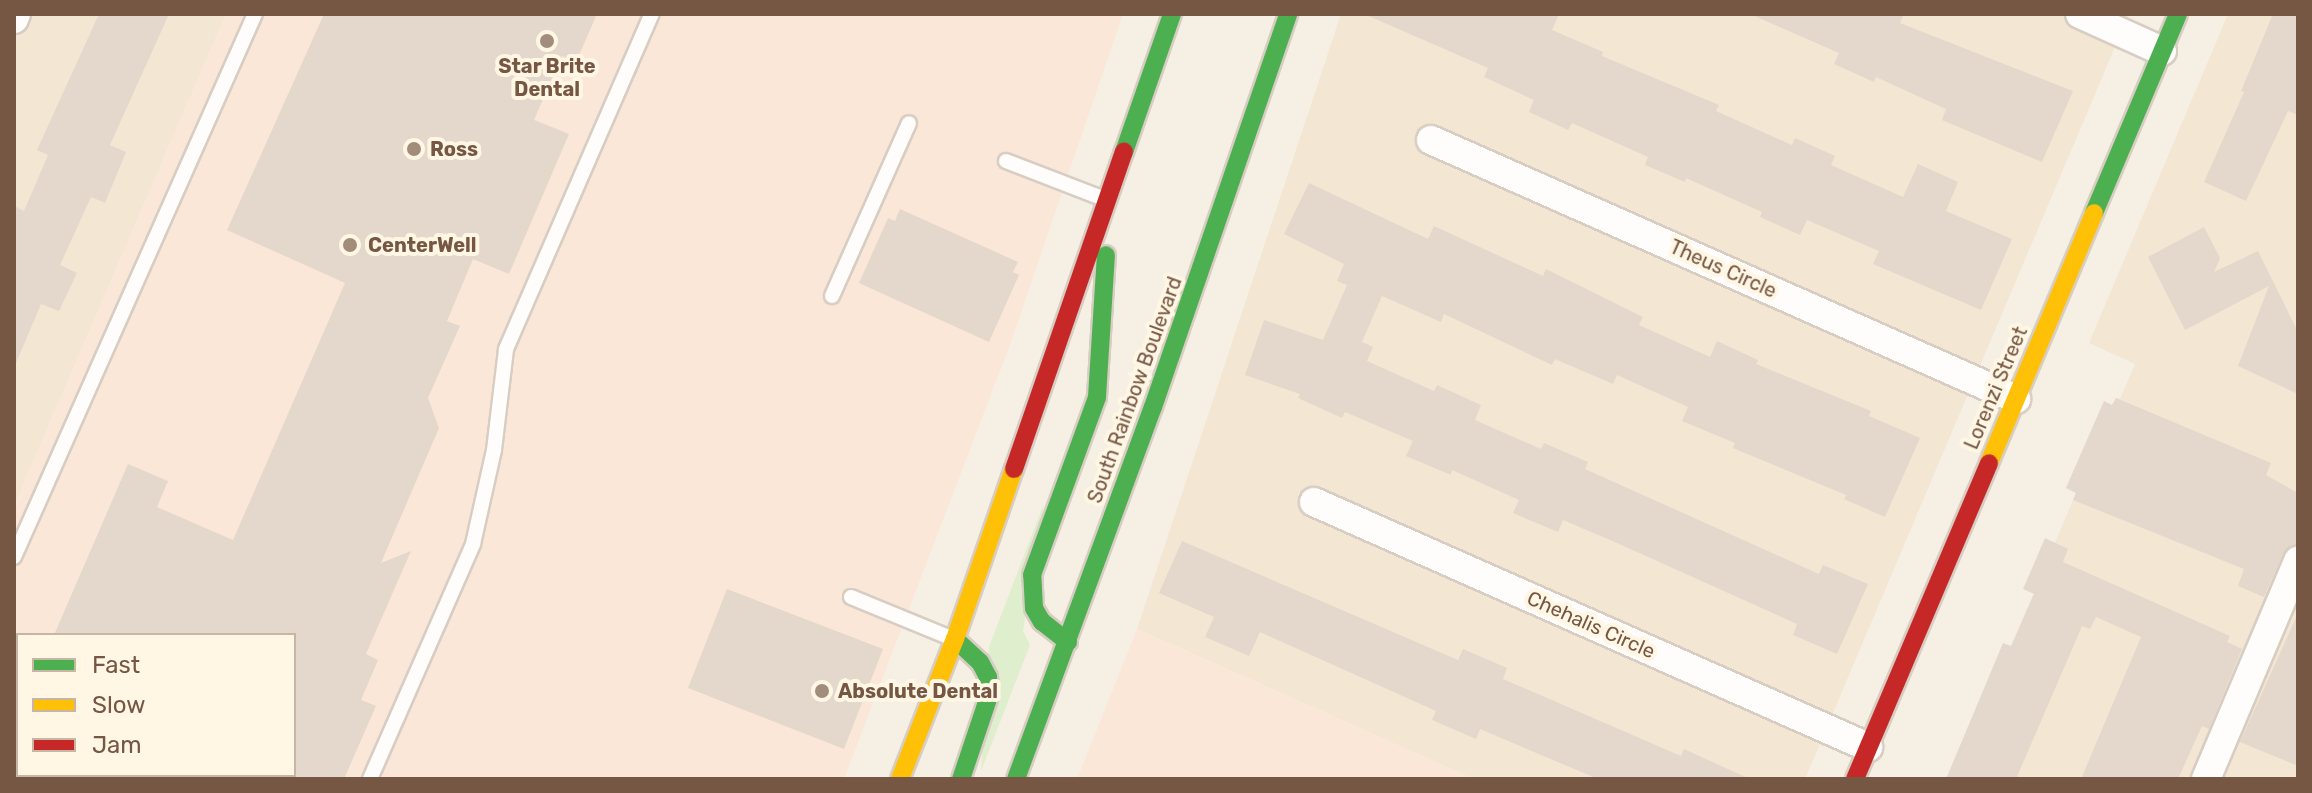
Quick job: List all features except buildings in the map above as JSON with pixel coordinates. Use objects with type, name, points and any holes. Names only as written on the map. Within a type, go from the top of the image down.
[{"type":"main road","points":[[900,779],[955,639],[1172,14]]},
{"type":"main road","name":"South Rainbow Boulevard","points":[[1016,779],[1068,642],[1288,14]]},
{"type":"main road","name":"Lorenzi Street","points":[[1855,779],[2178,14]]},
{"type":"main road","points":[[1068,642],[1042,622],[1034,608],[1032,575],[1097,397],[1109,201]]},
{"type":"main road","points":[[955,639],[980,662],[988,677],[990,693],[961,779]]},
{"type":"street","points":[[2080,14],[2162,51]]},
{"type":"street","name":"Theus Circle","points":[[1431,140],[2016,399]]},
{"type":"street","name":"Chehalis Circle","points":[[1314,502],[1868,747]]},
{"type":"street","points":[[2206,779],[2298,561]]},
{"type":"lane","points":[[14,557],[255,14]]},
{"type":"lane","points":[[370,779],[473,544],[494,450],[506,349],[652,14]]},
{"type":"lane","points":[[832,296],[909,123]]},
{"type":"lane","points":[[1006,161],[1109,201]]},
{"type":"lane","points":[[851,597],[955,639]]},
{"type":"shaded area","points":[[14,14],[226,14],[14,506]]},
{"type":"shaded area","points":[[226,14],[1123,14],[1010,345],[844,779],[14,779],[14,506]]},
{"type":"shaded area","points":[[1341,14],[2129,14],[1805,779],[1474,779],[1137,629]]},
{"type":"shaded area","points":[[2228,14],[2298,14],[2298,779],[1955,779],[2076,493],[2066,488],[2104,401],[2112,405],[2116,398],[2120,399],[2135,364],[2089,343]]},
{"type":"shaded area","points":[[1137,629],[1474,779],[1077,779]]},
{"type":"green space","points":[[1044,503],[1023,631],[1030,645],[981,771],[989,647]]},
{"type":"traffic: fast","points":[[1124,152],[1172,14]]},
{"type":"traffic: fast","points":[[1016,779],[1153,407],[1288,14]]},
{"type":"traffic: fast","points":[[2094,213],[2178,14]]},
{"type":"traffic: fast","points":[[1068,642],[1042,622],[1034,608],[1032,575],[1097,397],[1106,255]]},
{"type":"traffic: fast","points":[[955,639],[980,662],[988,677],[990,693],[961,779]]},
{"type":"traffic: slow","points":[[1989,463],[2094,213]]},
{"type":"traffic: slow","points":[[900,779],[955,639],[1014,469]]},
{"type":"traffic: jam","points":[[1014,469],[1124,152]]},
{"type":"traffic: jam","points":[[1855,779],[1989,463]]},
{"type":"place","name":"Star Brite Dental","points":[[547,41]]},
{"type":"place","name":"Ross","points":[[414,149]]},
{"type":"place","name":"CenterWell","points":[[350,245]]},
{"type":"place","name":"Absolute Dental","points":[[822,691]]}]
